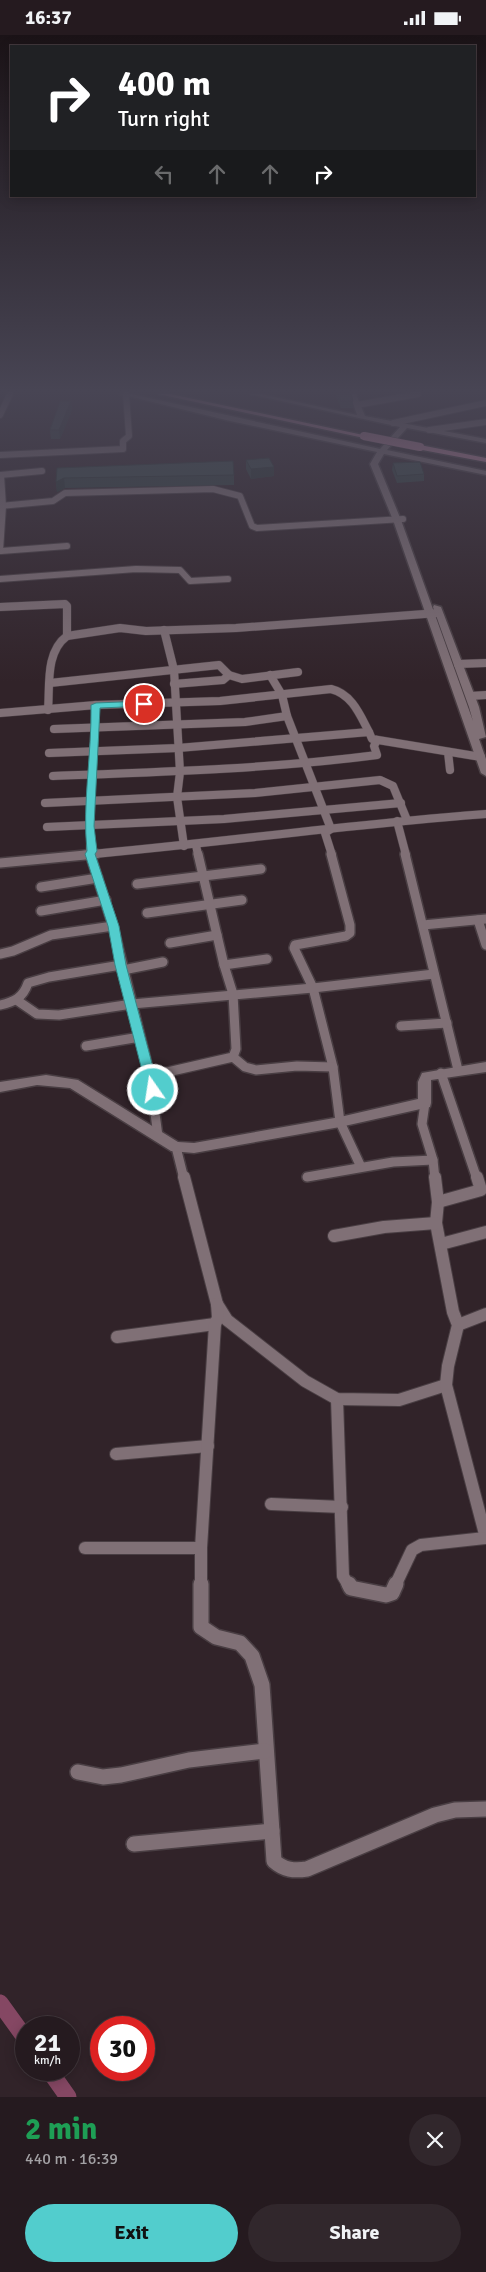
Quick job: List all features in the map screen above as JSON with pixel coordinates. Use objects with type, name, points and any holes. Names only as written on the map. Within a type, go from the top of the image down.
[{"type":"street","points":[[0,490],[0,551],[67,546]]},
{"type":"street","points":[[1,506],[54,501],[65,493],[167,490]]},
{"type":"street","points":[[217,490],[240,496],[252,526],[256,528],[400,519]]},
{"type":"street","points":[[386,490],[400,519],[434,613],[486,773]]},
{"type":"street","points":[[0,579],[136,569],[180,570],[190,581],[228,579]]},
{"type":"street","points":[[0,607],[65,604],[67,606],[68,636]]},
{"type":"street","points":[[48,710],[51,657],[60,640],[68,636],[120,628],[164,630],[236,628],[434,613]]},
{"type":"street","points":[[434,613],[458,664],[484,738],[486,749]]},
{"type":"street","points":[[164,630],[174,670],[180,772],[177,797],[184,846]]},
{"type":"street","points":[[458,664],[486,663]]},
{"type":"street","points":[[50,683],[219,665],[229,675],[242,679],[298,672]]},
{"type":"street","points":[[174,683],[222,681],[229,675]]},
{"type":"street","points":[[270,675],[282,695],[287,716],[331,829]]},
{"type":"street","points":[[0,713],[96,705],[176,703],[282,695],[330,689],[342,692],[360,714],[372,739],[481,757]]},
{"type":"street","points":[[470,696],[486,695]]},
{"type":"street","points":[[96,705],[96,729],[90,799],[89,826],[92,851],[90,854],[106,900],[150,1076],[158,1136]]},
{"type":"street","points":[[54,729],[96,729],[245,722],[287,716]]},
{"type":"street","points":[[49,753],[178,747],[369,732]]},
{"type":"street","points":[[53,776],[180,772],[306,764],[357,756],[378,755],[374,746],[377,740]]},
{"type":"street","points":[[448,752],[450,770]]},
{"type":"street","points":[[45,803],[90,799],[255,793],[380,780],[391,784],[408,820]]},
{"type":"street","points":[[47,827],[325,813],[401,803]]},
{"type":"street","points":[[0,863],[196,845],[397,821],[486,814]]},
{"type":"street","points":[[397,821],[458,1070]]},
{"type":"street","points":[[331,829],[325,833],[339,879],[350,933],[341,938],[296,945],[294,948],[313,988],[333,1067],[340,1123],[361,1167]]},
{"type":"street","points":[[196,845],[224,965],[233,995],[236,1049],[233,1057]]},
{"type":"street","points":[[137,883],[261,869]]},
{"type":"street","points":[[41,887],[98,878]]},
{"type":"street","points":[[41,911],[106,900]]},
{"type":"street","points":[[147,913],[242,900]]},
{"type":"street","points":[[423,925],[482,920],[486,945]]},
{"type":"street","points":[[0,954],[53,935],[113,926]]},
{"type":"street","points":[[170,943],[217,935]]},
{"type":"street","points":[[224,965],[267,959]]},
{"type":"street","points":[[0,1005],[18,1001],[26,993],[28,983],[49,977],[163,962]]},
{"type":"street","points":[[18,1001],[37,1014],[59,1015],[132,1004],[313,988],[434,974]]},
{"type":"street","points":[[401,1026],[447,1023]]},
{"type":"street","points":[[86,1046],[140,1037]]},
{"type":"street","points":[[233,1057],[245,1067],[256,1069],[297,1066],[333,1067]]},
{"type":"street","points":[[150,1076],[233,1057]]},
{"type":"street","points":[[337,1399],[343,1575],[350,1588],[386,1595],[392,1593],[412,1550],[421,1545],[485,1538],[446,1385],[448,1366],[458,1325],[453,1311],[436,1223],[438,1202],[433,1160],[422,1124],[425,1103],[424,1082],[426,1077],[458,1070],[486,1067]]},
{"type":"street","points":[[438,1202],[481,1190],[440,1073]]},
{"type":"street","points":[[0,1087],[48,1079],[62,1080],[74,1084],[176,1147],[194,1148],[340,1123],[425,1103]]},
{"type":"street","points":[[176,1147],[217,1304],[218,1318],[216,1323],[201,1548],[201,1627],[216,1637],[240,1643],[252,1656],[262,1685],[274,1861],[282,1868],[293,1871],[307,1869],[435,1815],[467,1809],[486,1809]]},
{"type":"street","points":[[307,1177],[361,1167],[433,1160]]},
{"type":"street","points":[[334,1236],[384,1227],[436,1223]]},
{"type":"street","points":[[441,1244],[486,1232]]},
{"type":"street","points":[[217,1304],[227,1320],[305,1381],[337,1399],[399,1400],[446,1385]]},
{"type":"street","points":[[458,1325],[486,1315]]},
{"type":"street","points":[[117,1337],[216,1323]]},
{"type":"street","points":[[116,1454],[208,1446]]},
{"type":"street","points":[[271,1505],[342,1507]]},
{"type":"street","points":[[85,1548],[201,1548]]},
{"type":"street","points":[[78,1772],[103,1777],[121,1775],[189,1760],[265,1751]]},
{"type":"street","points":[[134,1844],[272,1831]]},
{"type":"waterway","points":[[0,2003],[15,2024]]},
{"type":"waterway","points":[[57,2081],[68,2097]]},
{"type":"route","points":[[144,704],[96,705],[89,826],[92,851],[90,854],[113,926],[153,1090]]}]
